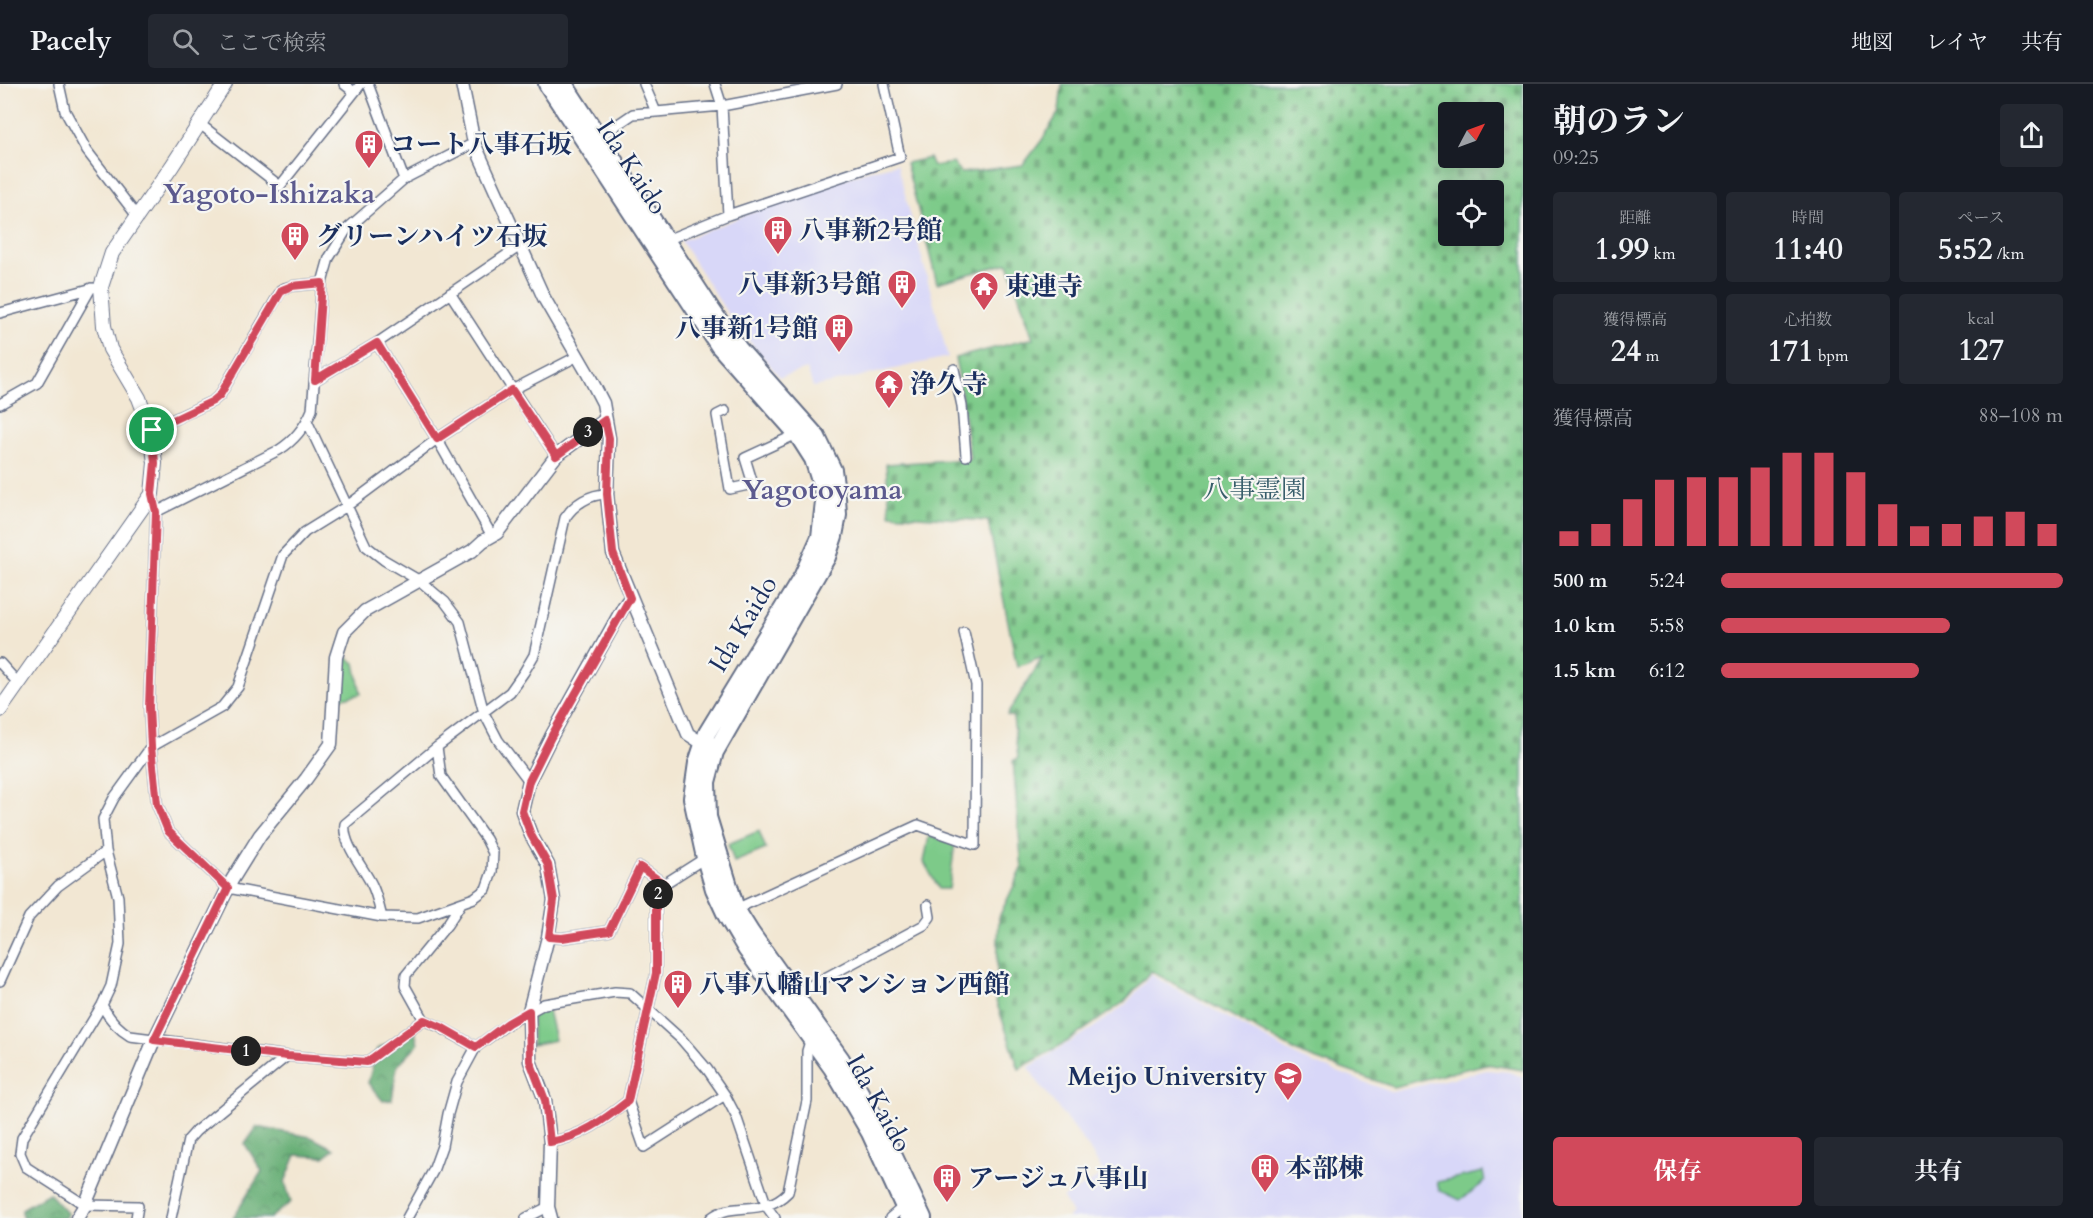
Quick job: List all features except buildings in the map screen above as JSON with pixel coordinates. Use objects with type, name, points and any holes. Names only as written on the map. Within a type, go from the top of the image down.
[{"type":"highway","name":"Ida Kaido","points":[[546,84],[739,349],[817,436],[833,470],[838,515],[827,558],[709,748],[697,763],[692,798],[714,889],[726,915],[746,949],[832,1068],[870,1133],[907,1212]]},
{"type":"highway","name":"Ida Kaido","points":[[564,84],[599,137],[719,346],[797,434],[813,459],[822,487],[823,524],[820,537],[802,577],[711,726],[707,782],[708,817],[736,909],[841,1059],[876,1119],[923,1218]]},
{"type":"main road","points":[[0,710],[152,494],[155,463],[152,430],[139,398],[111,349],[96,288],[112,253],[225,84]]},
{"type":"street","points":[[59,84],[65,111],[87,151],[137,216]]},
{"type":"street","points":[[345,84],[354,92]]},
{"type":"street","points":[[200,124],[280,186],[362,84]]},
{"type":"street","points":[[368,84],[404,179]]},
{"type":"street","points":[[462,84],[474,143],[544,298],[603,403],[609,438],[607,494],[613,553],[688,734],[709,748]]},
{"type":"street","points":[[644,84],[656,112]]},
{"type":"street","points":[[715,84],[722,106],[728,215]]},
{"type":"street","points":[[599,137],[633,114],[722,106],[837,84]]},
{"type":"street","points":[[661,243],[728,215],[900,157],[884,84]]},
{"type":"street","points":[[156,512],[292,442],[312,410],[322,283],[329,258],[347,230],[404,179],[474,143]]},
{"type":"street","points":[[315,380],[377,343],[520,246]]},
{"type":"street","points":[[152,430],[213,401],[220,395],[282,290],[292,286],[322,283]]},
{"type":"street","points":[[0,313],[96,288]]},
{"type":"street","points":[[0,404],[37,383],[96,288]]},
{"type":"street","points":[[450,293],[556,456]]},
{"type":"street","points":[[377,343],[437,439],[492,536]]},
{"type":"street","points":[[136,1218],[138,1206],[85,1205],[26,1167],[20,1153],[21,1138],[102,1005],[111,986],[120,944],[118,897],[106,850],[103,819],[114,798],[151,747],[222,708],[238,687],[283,555],[305,532],[347,506],[437,439],[512,390],[578,356]]},
{"type":"street","points":[[954,369],[962,406],[966,456]]},
{"type":"street","points":[[725,411],[717,415],[730,489],[753,484],[745,458],[797,434]]},
{"type":"street","points":[[77,1218],[85,1205],[154,1040],[228,888],[260,835],[306,779],[331,744],[336,657],[344,632],[365,611],[472,551],[497,533],[556,456],[605,420]]},
{"type":"street","points":[[307,421],[366,546],[384,560],[420,580],[445,602],[460,622],[484,713],[498,740],[529,781]]},
{"type":"street","points":[[152,494],[156,512],[149,707],[157,804],[168,831],[228,888],[382,917],[418,918],[460,905],[474,898],[486,889],[492,872],[493,853],[486,839],[441,776],[437,747]]},
{"type":"street","points":[[382,917],[373,886],[354,854],[345,824],[437,747],[510,693],[534,655],[565,518],[572,507],[597,494],[607,494]]},
{"type":"street","points":[[526,1218],[550,1212],[550,1142],[545,1100],[530,1061],[529,1011],[549,937],[554,900],[548,865],[531,835],[522,811],[529,781],[630,598]]},
{"type":"street","points":[[736,909],[918,825],[975,845],[976,685],[964,632]]},
{"type":"street","points":[[0,663],[18,683]]},
{"type":"street","points":[[0,981],[29,916],[58,885],[106,850]]},
{"type":"street","points":[[705,858],[664,884],[656,897],[656,973],[628,1101],[644,1147],[725,1095]]},
{"type":"street","points":[[549,937],[562,938],[609,931],[640,867],[664,884]]},
{"type":"street","points":[[460,905],[447,925],[406,975],[405,986],[424,1020],[476,1047]]},
{"type":"street","points":[[795,994],[924,925],[930,917],[928,905]]},
{"type":"street","points":[[407,1218],[433,1171],[442,1146],[457,1082],[476,1047],[508,1023],[543,1004],[615,992],[630,993],[682,1040],[707,1069],[736,1116],[767,1206],[775,1218]]},
{"type":"street","points":[[102,1005],[108,1017],[130,1036],[287,1056],[367,1062],[424,1020]]},
{"type":"street","points":[[711,1218],[721,1212],[767,1206],[779,1202],[788,1192],[807,1101],[807,1052],[812,1038]]},
{"type":"street","points":[[171,1218],[188,1140],[287,1056]]},
{"type":"street","points":[[550,1142],[565,1140],[588,1130],[628,1101]]},
{"type":"street","points":[[890,1218],[907,1212]]},
{"type":"shaded area","points":[[897,164],[948,357],[813,387],[807,369],[780,377],[724,308],[681,241],[766,207],[864,172]]},
{"type":"shaded area","name":"Meijo University","points":[[1151,975],[1302,1059],[1392,1092],[1487,1070],[1509,1072],[1523,1077],[1523,1218],[1067,1218],[1072,1214],[1063,1198],[1104,1174],[1088,1147],[1029,1067],[1093,1028],[1125,1005]]},
{"type":"green space","name":"八事霊園","points":[[1062,84],[1523,84],[1523,1070],[1486,1064],[1393,1087],[1303,1055],[1151,971],[1124,1002],[1068,1041],[1019,1069],[996,1001],[999,917],[1022,869],[1013,761],[1018,758],[1013,717],[1007,715],[1043,657],[1017,667],[988,521],[890,514],[886,464],[970,459],[955,358],[1033,338],[1008,263],[937,283],[906,163],[929,158],[933,166],[953,163],[961,173],[1023,165],[1059,112]]},
{"type":"green space","points":[[343,655],[355,663],[361,694],[335,700],[339,658]]},
{"type":"green space","points":[[759,831],[766,849],[734,862],[728,844]]},
{"type":"green space","points":[[929,836],[955,843],[949,889],[939,889],[924,862]]},
{"type":"green space","points":[[543,1009],[548,1010],[555,1040],[532,1045],[532,1015]]},
{"type":"green space","points":[[415,1031],[418,1044],[397,1066],[392,1100],[383,1101],[368,1083],[377,1049]]},
{"type":"green space","points":[[257,1127],[311,1137],[334,1149],[324,1157],[296,1155],[285,1182],[291,1202],[270,1218],[233,1218],[262,1171],[245,1144]]},
{"type":"green space","points":[[1483,1172],[1485,1182],[1460,1200],[1439,1190],[1437,1182]]},
{"type":"green space","points":[[49,1193],[68,1214],[65,1218],[22,1218],[22,1209]]},
{"type":"place","name":"コート八事石坂","points":[[369,170]]},
{"type":"place","name":"八事新2号館","points":[[778,256]]},
{"type":"place","name":"グリーンハイツ石坂","points":[[295,262]]},
{"type":"place","name":"八事新3号館","points":[[902,310]]},
{"type":"place","name":"東連寺","points":[[984,312]]},
{"type":"place","name":"八事新1号館","points":[[839,354]]},
{"type":"place","name":"浄久寺","points":[[889,410]]},
{"type":"place","name":"八事八幡山マンション西館","points":[[678,1010]]},
{"type":"place","name":"Meijo University","points":[[1288,1102]]},
{"type":"place","name":"本部棟","points":[[1265,1194]]},
{"type":"place","name":"アージュ八事山","points":[[947,1204]]},
{"type":"district","name":"Yagoto-Ishizaka","points":[[269,194]]},
{"type":"district","name":"Yagotoyama","points":[[822,490]]},
{"type":"route","points":[[322,283],[315,380],[377,343],[437,439],[512,390],[556,456],[605,420],[609,438],[607,494],[613,553],[630,598],[551,737],[529,781],[522,811],[531,835],[548,865],[554,900],[549,937],[562,938],[609,931],[640,867],[664,884],[656,897],[656,973],[628,1101],[588,1130],[565,1140],[550,1142],[545,1100],[530,1061],[529,1011],[508,1023],[476,1047],[424,1020],[367,1062],[287,1056],[154,1040],[228,888],[168,831],[157,804],[149,707],[156,512],[152,494],[155,463],[152,430],[213,401],[220,395],[282,290],[292,286],[322,283]]}]
